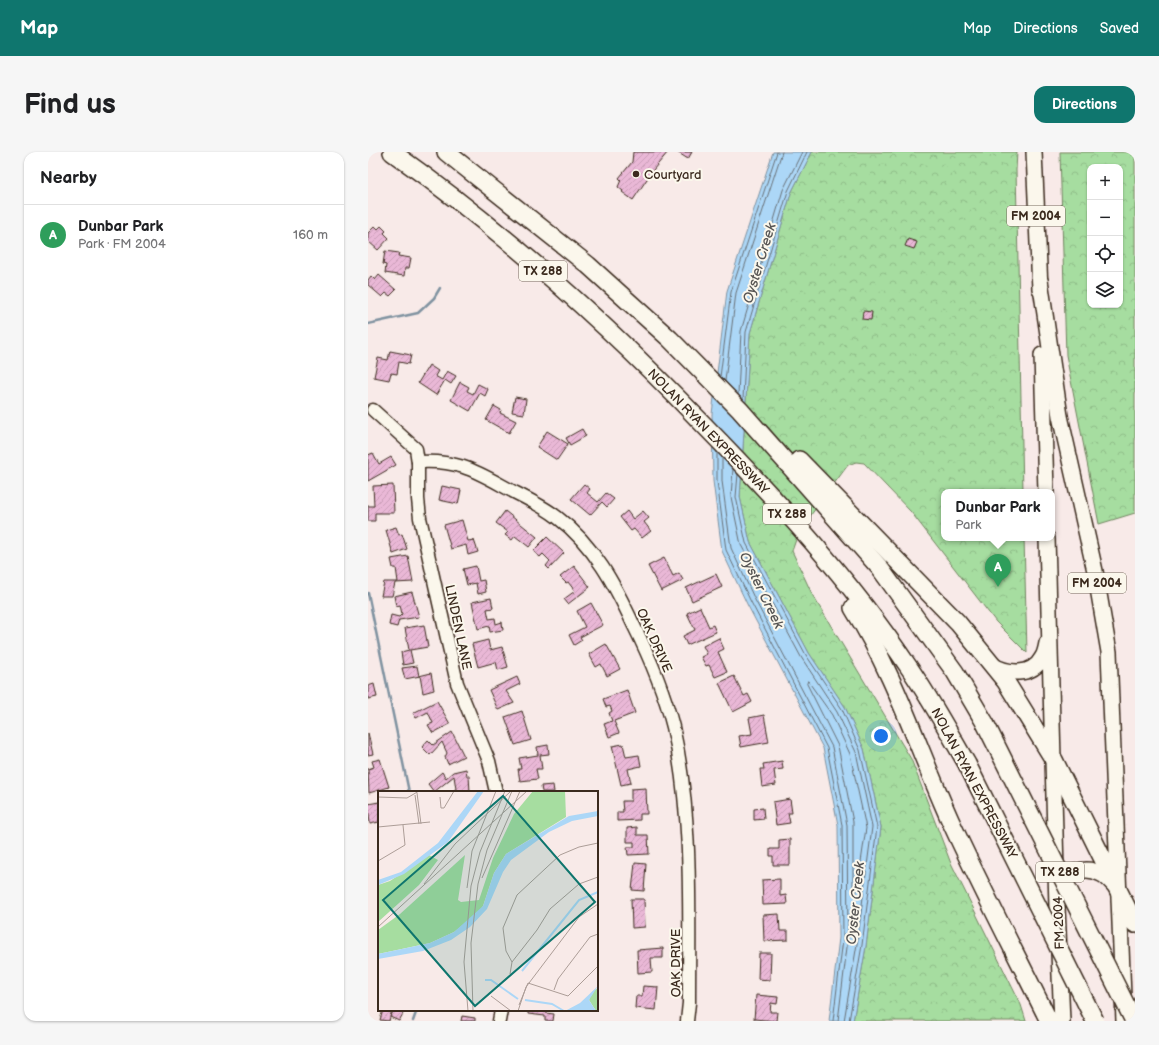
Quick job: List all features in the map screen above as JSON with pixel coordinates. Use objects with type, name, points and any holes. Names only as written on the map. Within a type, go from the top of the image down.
[{"type":"highway","points":[[387,152],[418,170]]},
{"type":"highway","name":"NOLAN RYAN EXPRESSWAY","points":[[392,152],[418,170],[500,235],[567,292],[660,380],[758,480],[757,490],[859,600],[908,665],[936,709],[967,764],[1095,1021]]},
{"type":"highway","name":"TX 288","points":[[446,152],[588,265],[687,357],[851,522],[879,567],[916,616],[955,672],[985,723],[1134,1021]]},
{"type":"highway","points":[[851,522],[958,623],[1018,700],[1054,760],[1135,924]]},
{"type":"highway","points":[[814,551],[864,625],[898,694],[950,820],[1049,1021]]},
{"type":"main road","name":"FM 2004","points":[[1034,152],[1040,280],[1046,489]]},
{"type":"main road","name":"FM 2004","points":[[1040,280],[1060,416],[1095,572],[1109,652],[1124,1021]]},
{"type":"main road","name":"FM 2004","points":[[1047,541],[1057,907],[1062,1021]]},
{"type":"main road","points":[[992,665],[1004,672],[1027,670],[1043,658],[1050,637]]},
{"type":"main road","points":[[1057,907],[1060,889],[1070,875],[1077,871],[1085,870],[1102,874],[1119,890]]},
{"type":"street","points":[[373,410],[416,449],[418,462]]},
{"type":"street","name":"OAK DRIVE","points":[[418,462],[437,461],[460,464],[544,508],[569,527],[588,547],[605,569],[617,590],[658,680],[672,725],[681,768],[689,888],[689,1003],[687,1021]]},
{"type":"street","name":"LINDEN LANE","points":[[418,462],[418,499],[420,518],[457,683],[489,761],[496,791]]},
{"type":"street","points":[[499,1021],[501,1011]]},
{"type":"green space","points":[[812,152],[1017,152],[1016,170],[1023,489],[941,489],[941,541],[1024,541],[1027,653],[996,622],[911,512],[864,463],[856,462],[848,465],[799,531],[792,551],[813,596],[911,759],[950,861],[1021,1005],[1026,1021],[853,1021],[866,946],[881,827],[864,749],[845,707],[809,653],[750,542],[740,497],[750,333],[791,193]]},
{"type":"green space","points":[[1060,152],[1135,152],[1135,513],[1099,524],[1066,355]]},
{"type":"water","name":"Oyster Creek","points":[[773,152],[812,152],[791,193],[750,333],[740,497],[750,542],[809,653],[845,707],[864,749],[881,827],[866,946],[853,1021],[829,1021],[839,938],[838,825],[823,748],[747,604],[722,551],[713,481],[712,414],[727,291]]},
{"type":"building","name":"Courtyard","points":[[633,152],[668,152],[653,170],[633,200],[618,187],[621,180],[619,178],[632,162]]},
{"type":"building","name":"Courtyard","points":[[677,152],[692,152],[688,159]]},
{"type":"building","points":[[375,226],[378,229],[381,226],[386,231],[384,233],[389,238],[378,250],[368,241],[368,233]]},
{"type":"building","points":[[908,239],[917,242],[914,249],[905,246]]},
{"type":"building","points":[[385,251],[399,253],[398,256],[411,258],[409,268],[405,268],[404,276],[385,273],[386,265],[383,264]]},
{"type":"building","points":[[379,275],[396,290],[390,296],[386,293],[382,297],[368,285],[368,280],[371,276],[375,280]]},
{"type":"building","points":[[863,311],[872,312],[871,320],[862,319]]},
{"type":"building","points":[[390,351],[411,355],[409,364],[399,362],[397,374],[391,373],[389,380],[374,377],[378,358],[388,360]]},
{"type":"building","points":[[429,365],[438,371],[435,376],[442,380],[447,371],[456,376],[451,384],[445,380],[436,395],[418,383]]},
{"type":"building","points":[[460,382],[469,387],[467,391],[473,394],[478,384],[488,389],[485,396],[480,393],[470,411],[451,400]]},
{"type":"building","points":[[515,397],[526,399],[524,414],[512,412]]},
{"type":"building","points":[[494,406],[501,410],[500,413],[516,421],[509,433],[486,420]]},
{"type":"building","points":[[582,429],[586,436],[570,445],[566,438]]},
{"type":"building","points":[[547,431],[568,444],[557,460],[537,447]]},
{"type":"building","points":[[373,453],[379,464],[391,457],[396,465],[368,481],[368,455]]},
{"type":"building","points":[[584,484],[590,489],[587,493],[598,502],[606,493],[614,499],[607,507],[602,502],[590,515],[571,499]]},
{"type":"building","points":[[393,485],[394,513],[375,513],[375,521],[368,521],[368,506],[374,506],[373,486]]},
{"type":"building","points":[[442,486],[461,490],[458,504],[439,500]]},
{"type":"building","points":[[505,511],[537,537],[529,547],[515,536],[512,540],[505,535],[508,532],[496,523]]},
{"type":"building","points":[[627,511],[633,519],[643,511],[649,518],[644,522],[651,531],[642,538],[634,529],[631,531],[620,517]]},
{"type":"building","points":[[462,520],[468,541],[474,540],[478,552],[468,555],[466,545],[451,549],[444,525]]},
{"type":"building","points":[[396,527],[399,535],[402,534],[407,549],[393,554],[386,530]]},
{"type":"building","points":[[547,537],[564,553],[549,569],[546,566],[550,561],[543,554],[540,557],[533,551]]},
{"type":"building","points":[[408,556],[413,582],[395,583],[392,596],[381,596],[384,582],[398,582],[396,568],[393,568],[391,559]]},
{"type":"building","points":[[664,558],[673,576],[679,573],[683,580],[661,591],[648,566]]},
{"type":"building","points":[[476,566],[479,581],[484,580],[486,592],[478,594],[476,583],[467,585],[463,569]]},
{"type":"building","points":[[574,566],[590,587],[568,604],[564,599],[575,591],[568,582],[566,583],[560,577]]},
{"type":"building","points":[[716,574],[722,587],[692,601],[686,588]]},
{"type":"building","points":[[412,592],[419,617],[399,620],[397,627],[389,625],[391,615],[399,617],[402,614],[400,605],[396,606],[394,596]]},
{"type":"building","points":[[491,598],[493,608],[487,609],[489,619],[495,618],[496,624],[502,622],[503,630],[490,632],[489,626],[478,629],[472,602]]},
{"type":"building","points":[[591,603],[603,625],[580,637],[582,640],[574,645],[569,635],[585,627],[577,611]]},
{"type":"building","points":[[700,607],[709,627],[713,625],[716,632],[687,645],[683,636],[695,630],[687,613]]},
{"type":"building","points":[[424,625],[428,647],[410,650],[413,663],[403,665],[401,652],[409,650],[405,628]]},
{"type":"building","points":[[719,638],[724,649],[718,652],[727,672],[715,677],[709,665],[706,666],[701,657],[707,654],[703,646]]},
{"type":"building","points":[[488,640],[490,650],[502,647],[508,667],[498,670],[496,662],[478,667],[472,644]]},
{"type":"building","points":[[606,644],[620,669],[607,676],[601,664],[596,667],[589,654]]},
{"type":"building","points":[[417,666],[419,676],[431,673],[434,690],[423,693],[420,676],[405,679],[402,668]]},
{"type":"building","points":[[734,676],[744,696],[748,694],[752,702],[733,712],[719,683]]},
{"type":"building","points":[[517,677],[520,684],[506,691],[514,703],[498,710],[489,690]]},
{"type":"building","points":[[374,684],[377,697],[368,699],[368,686]]},
{"type":"building","points":[[627,690],[635,713],[614,721],[619,733],[609,737],[604,724],[612,721],[609,713],[612,711],[610,706],[606,707],[603,699]]},
{"type":"building","points":[[437,701],[450,724],[433,733],[428,725],[433,723],[428,712],[416,718],[413,713]]},
{"type":"building","points":[[522,711],[531,740],[515,745],[505,717]]},
{"type":"building","points":[[764,715],[769,742],[741,747],[739,736],[752,734],[749,718]]},
{"type":"building","points":[[452,732],[464,756],[448,764],[445,757],[447,753],[442,742],[430,755],[422,747],[428,740],[433,745]]},
{"type":"building","points":[[368,733],[373,754],[368,755]]},
{"type":"building","points":[[623,744],[626,757],[639,755],[641,766],[628,769],[631,783],[621,785],[612,746]]},
{"type":"building","points":[[548,745],[549,754],[540,755],[542,769],[536,769],[538,779],[520,781],[518,769],[521,769],[519,758],[538,755],[537,747]]},
{"type":"building","points":[[380,759],[389,787],[369,793],[368,769],[374,767],[372,761]]},
{"type":"building","points":[[782,761],[783,769],[774,770],[776,785],[762,787],[760,769],[764,769],[763,764]]},
{"type":"building","points":[[466,769],[467,776],[469,776],[470,791],[454,791],[456,789],[454,776],[435,791],[433,791],[428,784],[442,772],[446,778],[453,772]]},
{"type":"building","points":[[553,785],[554,791],[542,791],[541,786]]},
{"type":"building","points":[[646,788],[647,814],[640,814],[640,820],[617,821],[617,812],[623,812],[622,801],[631,801],[631,789]]},
{"type":"building","points":[[790,799],[792,813],[788,813],[790,823],[776,825],[773,802]]},
{"type":"building","points":[[378,802],[378,822],[370,824],[368,804]]},
{"type":"building","points":[[763,808],[764,819],[754,820],[754,809]]},
{"type":"building","points":[[637,827],[637,835],[648,835],[649,854],[628,855],[627,847],[634,847],[634,842],[627,842],[627,828]]},
{"type":"building","points":[[790,839],[790,865],[773,865],[773,856],[770,856],[770,849],[779,849],[779,840]]},
{"type":"building","points":[[635,863],[646,864],[644,891],[632,890]]},
{"type":"building","points":[[780,879],[780,896],[786,895],[787,904],[763,905],[762,880]]},
{"type":"building","points":[[631,899],[644,899],[645,927],[632,928]]},
{"type":"building","points":[[779,914],[780,931],[788,931],[788,940],[764,941],[763,915]]},
{"type":"building","points":[[663,948],[663,958],[651,958],[652,972],[638,973],[637,950]]},
{"type":"building","points":[[759,953],[771,953],[770,980],[758,979]]},
{"type":"building","points":[[643,986],[658,987],[656,1010],[635,1008],[636,996],[642,996]]},
{"type":"building","points":[[756,995],[778,997],[777,1004],[771,1003],[770,1012],[777,1012],[776,1021],[754,1019]]},
{"type":"building","points":[[383,1011],[392,1011],[389,1021],[380,1020]]},
{"type":"building","points":[[393,1011],[404,1011],[399,1021],[390,1017]]},
{"type":"building","points":[[528,1011],[547,1011],[546,1013],[554,1014],[553,1021],[545,1021],[545,1016],[528,1014]]},
{"type":"building","points":[[462,1016],[475,1018],[475,1021],[461,1021]]},
{"type":"waterway","points":[[368,324],[418,313],[434,298],[440,288]]},
{"type":"waterway","points":[[368,593],[409,791]]},
{"type":"waterway","points":[[413,1021],[417,1011]]},
{"type":"place","name":"Courtyard","points":[[636,174]]},
{"type":"place","name":"Dunbar Park","points":[[998,587]]}]
